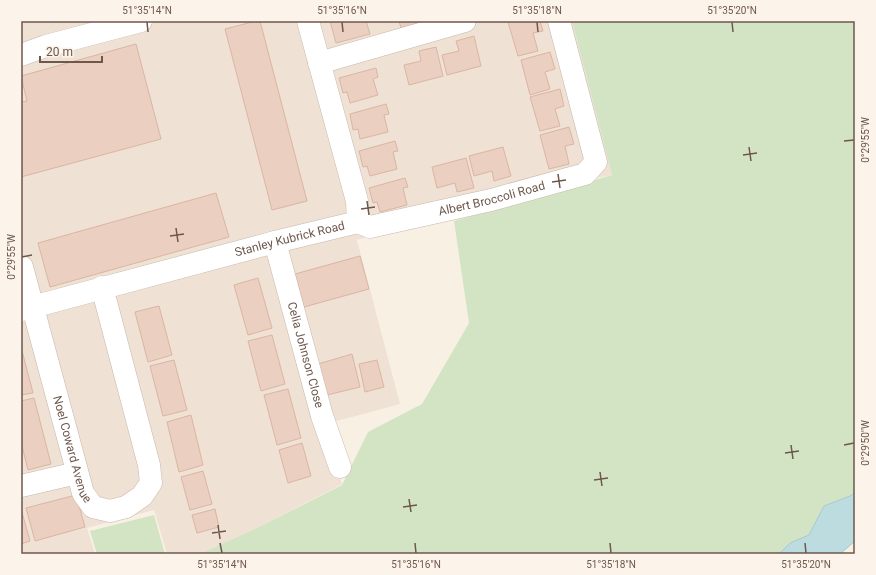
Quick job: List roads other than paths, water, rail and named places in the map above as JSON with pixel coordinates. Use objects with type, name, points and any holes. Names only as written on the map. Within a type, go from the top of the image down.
[{"type":"street","points":[[21,55],[46,46],[141,21]]},
{"type":"street","name":"Stanley Kubrick Road","points":[[27,308],[274,242],[358,222],[357,201],[308,21]]},
{"type":"street","points":[[320,62],[465,21]]},
{"type":"street","name":"Albert Broccoli Road","points":[[358,222],[370,227],[376,226],[491,200],[585,174],[596,162],[559,21]]},
{"type":"street","name":"Celia Johnson Close","points":[[274,242],[322,416],[340,467]]},
{"type":"street","name":"Noel Coward Avenue","points":[[22,267],[27,308],[83,493],[93,508],[110,511],[126,507],[142,496],[151,483],[150,465],[102,288]]},
{"type":"street","points":[[21,486],[77,474]]},
{"type":"water","points":[[855,493],[855,541],[840,554],[779,554],[790,543],[809,535],[824,506]]}]
